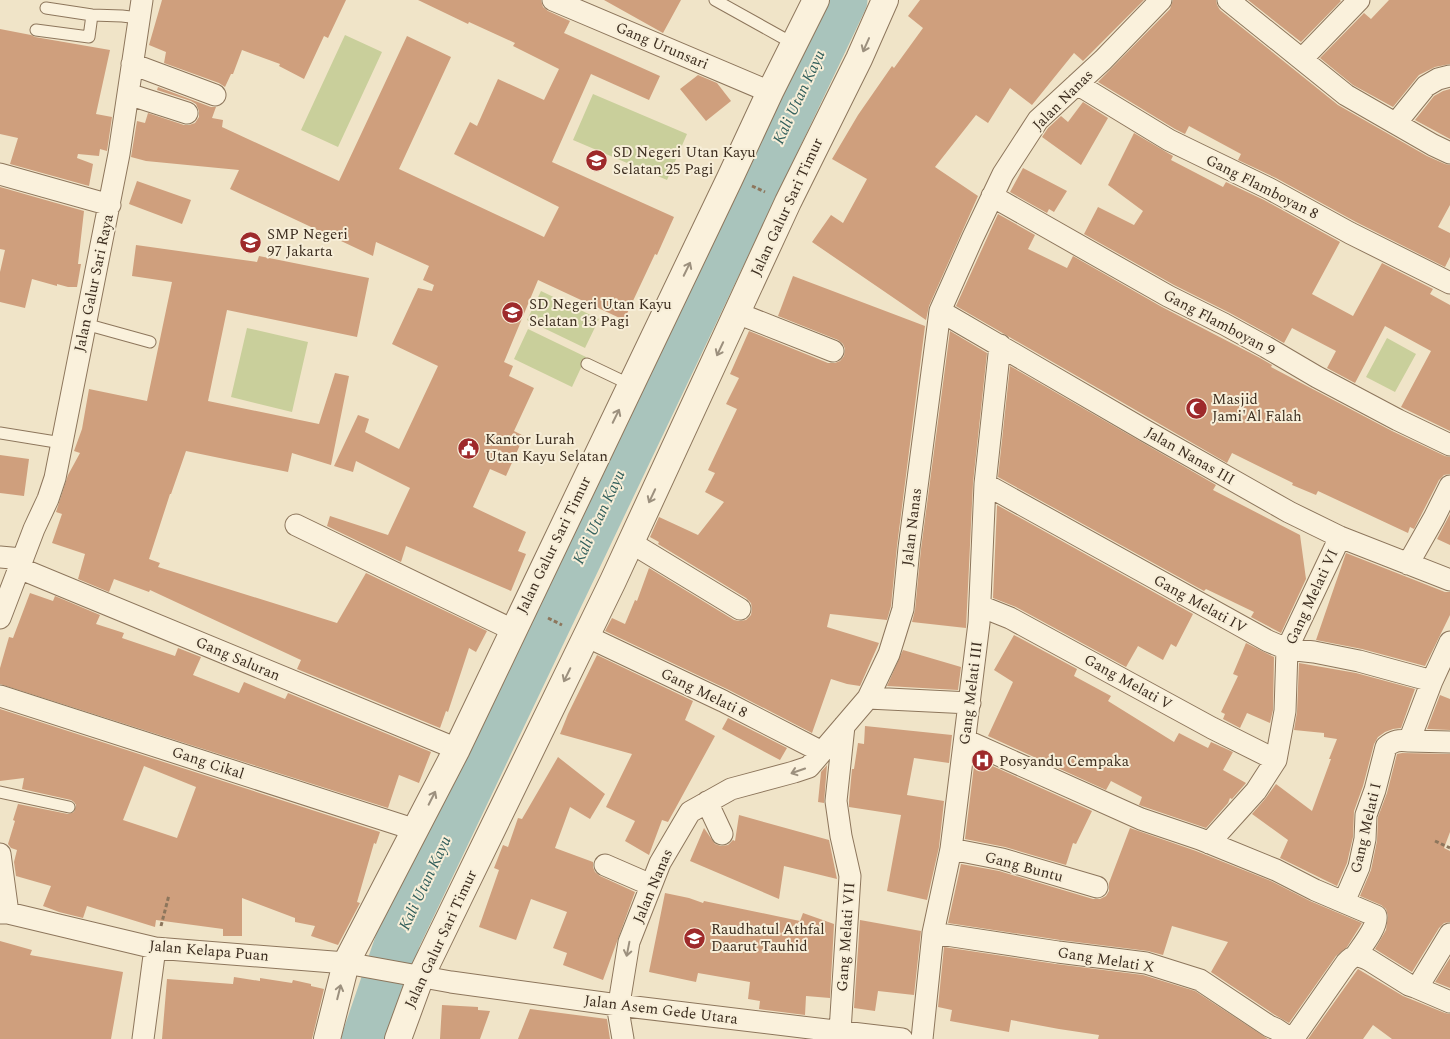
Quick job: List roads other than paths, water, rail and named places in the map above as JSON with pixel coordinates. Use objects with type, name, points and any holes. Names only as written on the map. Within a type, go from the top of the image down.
[{"type":"street","name":"Gang Urunsari","points":[[553,0],[770,92]]},
{"type":"street","name":"Jalan Galur Sari Timur","points":[[327,1039],[349,964],[457,749],[770,92],[816,0]]},
{"type":"street","name":"Jalan Galur Sari Timur","points":[[398,1039],[414,975],[578,632],[630,542],[788,202],[859,59],[885,0]]},
{"type":"street","name":"Jalan Nanas","points":[[623,1039],[618,1005],[629,942],[660,863],[690,812],[731,789],[809,767],[868,698],[889,654],[903,609],[909,548],[940,311],[1003,174],[1038,120],[1103,60],[1161,0]]},
{"type":"street","points":[[1228,0],[1346,95],[1450,153]]},
{"type":"street","points":[[1302,59],[1359,0]]},
{"type":"street","name":"Jalan Galur Sari Raya","points":[[0,618],[55,478],[110,205],[140,9]]},
{"type":"street","points":[[132,64],[215,95]]},
{"type":"street","points":[[1396,123],[1426,86],[1438,79],[1450,76]]},
{"type":"street","name":"Gang Flamboyan 8","points":[[1077,84],[1169,140],[1270,189],[1350,233],[1450,283]]},
{"type":"street","points":[[128,94],[187,112]]},
{"type":"street","points":[[0,174],[110,205]]},
{"type":"street","name":"Gang Flamboyan 9","points":[[992,196],[1168,296],[1266,347],[1316,377],[1398,420],[1450,444]]},
{"type":"street","name":"Jalan Nanas III","points":[[940,311],[1289,512],[1340,537],[1450,580]]},
{"type":"street","points":[[737,313],[833,351]]},
{"type":"street","name":"Gang Melati III","points":[[922,1039],[934,933],[951,849],[979,623],[985,484],[1000,345]]},
{"type":"street","name":"Gang Melati IV","points":[[985,484],[1268,641],[1287,649],[1359,661],[1432,681]]},
{"type":"street","points":[[1408,564],[1450,486]]},
{"type":"street","points":[[296,525],[513,630]]},
{"type":"street","name":"Gang Melati VI","points":[[1209,843],[1256,791],[1276,760],[1285,711],[1287,649],[1340,537]]},
{"type":"street","points":[[630,542],[740,608]]},
{"type":"street","name":"Gang Saluran","points":[[0,557],[457,749]]},
{"type":"street","name":"Gang Melati V","points":[[980,606],[1010,618],[1212,728],[1276,760]]},
{"type":"street","name":"Gang Melati 8","points":[[578,632],[723,701],[822,752]]},
{"type":"street","points":[[1409,741],[1432,681],[1450,642]]},
{"type":"street","name":"Gang Cikal","points":[[0,696],[416,830]]},
{"type":"street","points":[[868,698],[970,703]]},
{"type":"street","name":"Gang Melati VII","points":[[840,1031],[850,876],[841,836],[836,801],[844,726]]},
{"type":"street","points":[[965,740],[1141,819],[1209,843],[1276,870],[1376,916],[1374,927],[1356,955],[1346,963],[1292,1039]]},
{"type":"street","name":"Gang Melati I","points":[[1344,902],[1359,867],[1365,839],[1366,815],[1375,790],[1386,747],[1391,742],[1398,740],[1450,742]]},
{"type":"street","points":[[707,802],[722,834]]},
{"type":"street","name":"Gang Buntu","points":[[951,849],[1002,859],[1096,887]]},
{"type":"street","points":[[0,854],[4,913]]},
{"type":"street","points":[[605,865],[651,884]]},
{"type":"street","name":"Jalan Kelapa Puan","points":[[4,913],[155,948],[349,964],[414,975]]},
{"type":"street","name":"Gang Melati X","points":[[934,933],[1146,963],[1200,980],[1292,1039]]},
{"type":"street","points":[[1415,987],[1422,980],[1450,934]]},
{"type":"street","points":[[143,1039],[155,948]]},
{"type":"street","points":[[1356,955],[1369,960],[1408,986],[1415,987],[1450,1002]]},
{"type":"street","name":"Jalan Asem Gede Utara","points":[[414,975],[451,982],[618,1005],[902,1039]]},
{"type":"lane","points":[[715,0],[794,44]]},
{"type":"lane","points":[[46,8],[92,15],[140,9]]},
{"type":"lane","points":[[36,30],[89,37],[92,15]]},
{"type":"lane","points":[[85,324],[150,342]]},
{"type":"lane","points":[[587,364],[631,385]]},
{"type":"lane","points":[[0,433],[62,443]]},
{"type":"lane","points":[[0,792],[70,807]]},
{"type":"waterway","name":"Kali Utan Kayu","points":[[364,1039],[399,937],[845,0]]},
{"type":"place","name":"SD Negeri Utan Kayu Selatan 25 Pagi","points":[[597,161]]},
{"type":"place","name":"SMP Negeri 97 Jakarta","points":[[251,243]]},
{"type":"place","name":"SD Negeri Utan Kayu Selatan 13 Pagi","points":[[513,313]]},
{"type":"place","name":"Masjid Jami'Al Falah","points":[[1196,408]]},
{"type":"place","name":"Kantor Lurah Utan Kayu Selatan","points":[[469,448]]},
{"type":"place","name":"Posyandu Cempaka","points":[[983,761]]},
{"type":"place","name":"Raudhatul Athfal Daarut Tauhid","points":[[695,938]]}]
